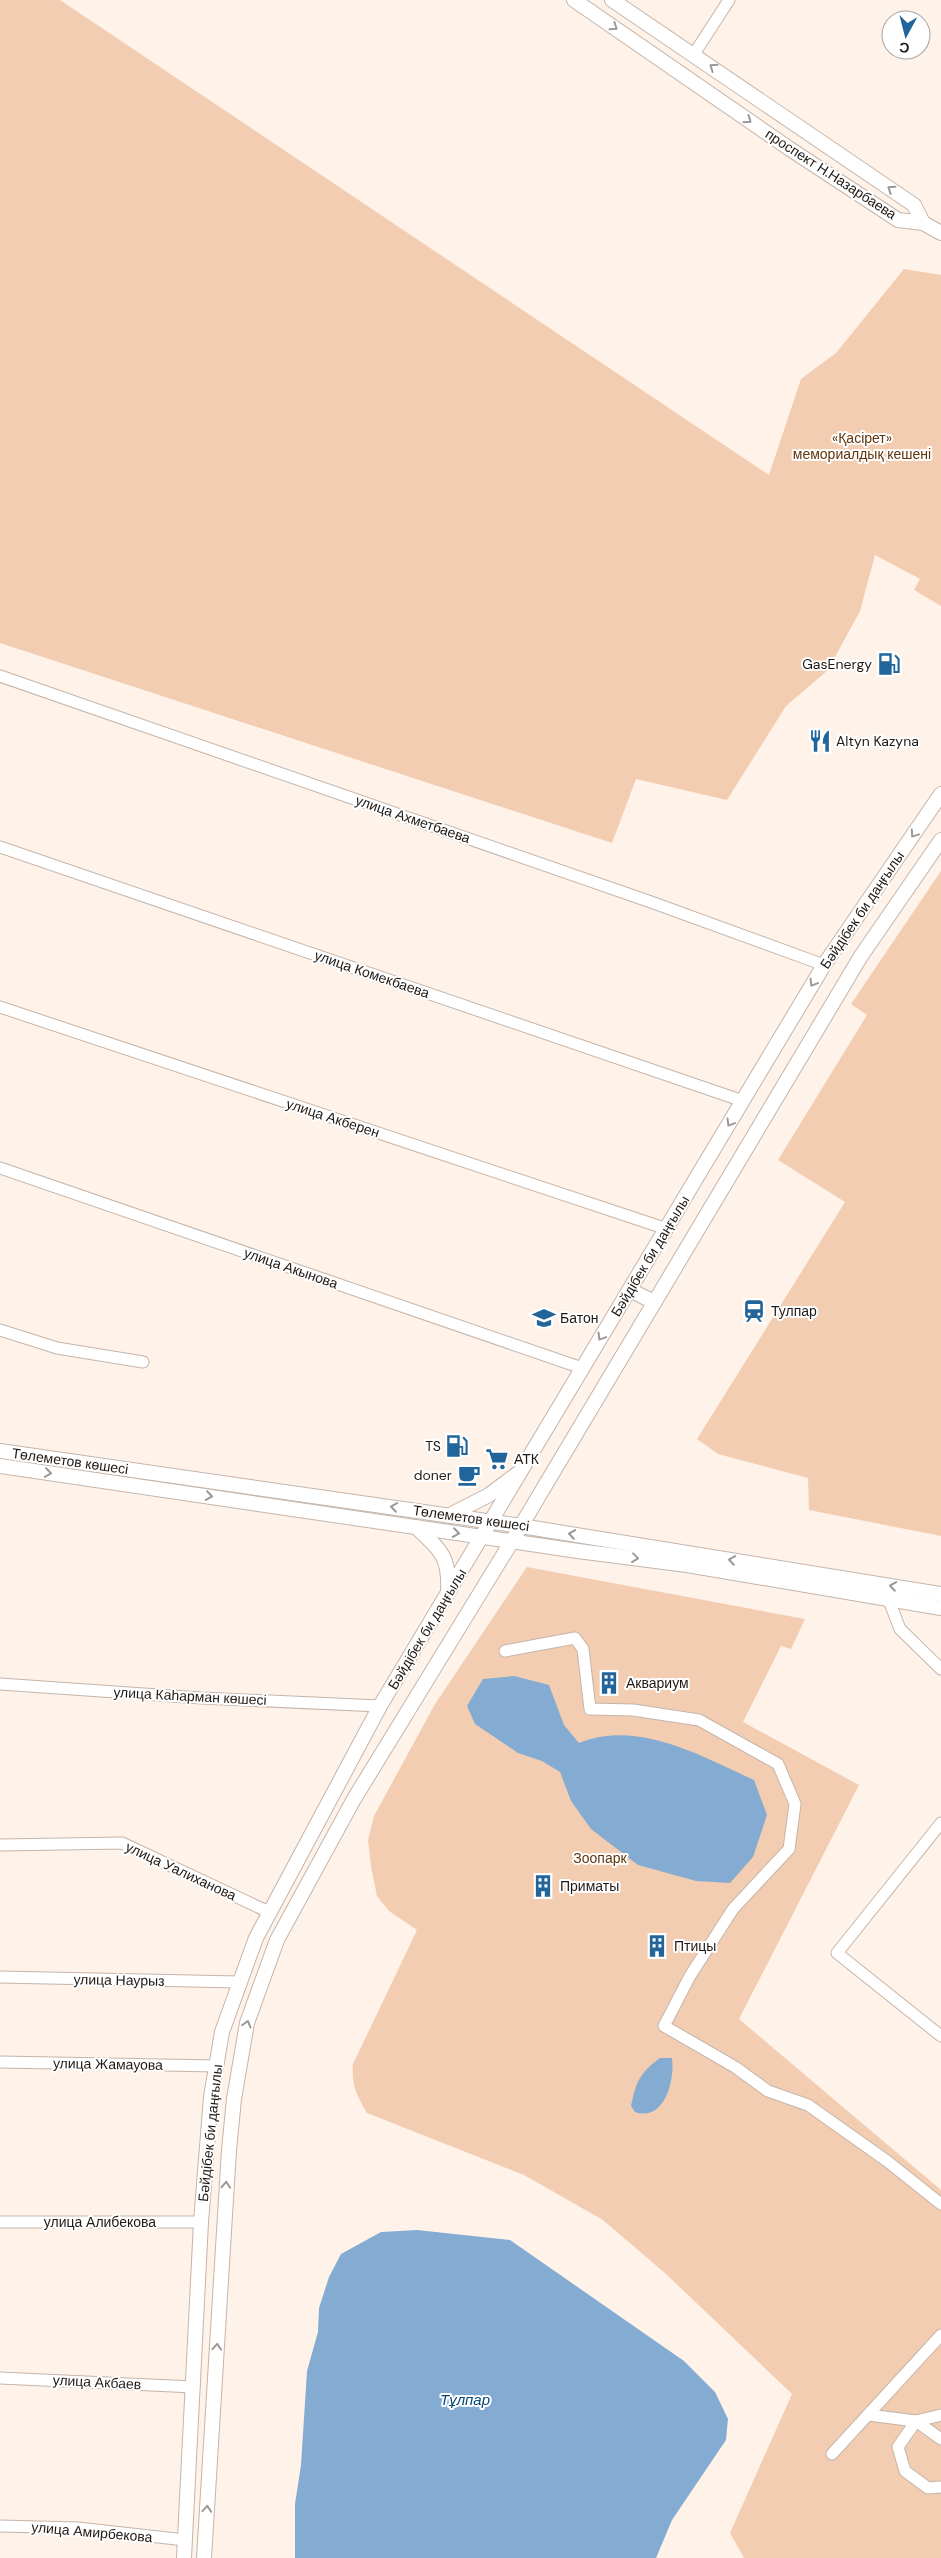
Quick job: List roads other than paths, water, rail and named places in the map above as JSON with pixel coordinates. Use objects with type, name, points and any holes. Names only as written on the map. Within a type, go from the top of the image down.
[{"type":"main road","name":"проспект Н.Назарбаева","points":[[574,0],[790,149],[898,220],[923,223]]},
{"type":"main road","name":"проспект Н.Назарбаева","points":[[612,0],[914,205],[923,223]]},
{"type":"main road","points":[[923,223],[941,233]]},
{"type":"main road","name":"Бәйдібек би даңғылы","points":[[184,2558],[201,2222],[211,2097],[222,2032],[239,1982],[269,1912],[380,1706],[492,1522],[582,1368],[824,965],[941,794]]},
{"type":"main road","name":"Бәйдібек би даңғылы","points":[[204,2558],[229,2150],[234,2099],[247,2023],[277,1940],[354,1799],[512,1541],[861,956],[941,840]]},
{"type":"main road","points":[[630,1290],[654,1302]]},
{"type":"main road","name":"Төлеметов көшесі","points":[[0,1451],[450,1515],[941,1594]]},
{"type":"main road","name":"Төлеметов көшесі","points":[[0,1466],[687,1565],[941,1608]]},
{"type":"main road","points":[[450,1515],[489,1495],[522,1471]]},
{"type":"main road","points":[[416,1527],[444,1555],[448,1566],[447,1595]]},
{"type":"street","points":[[694,54],[729,0]]},
{"type":"street","name":"улица Ахметбаева","points":[[0,676],[651,902],[824,965]]},
{"type":"street","name":"улица Комекбаева","points":[[0,847],[743,1101]]},
{"type":"street","name":"улица Акберен","points":[[0,1007],[666,1229]]},
{"type":"street","name":"улица Акынова","points":[[0,1168],[582,1368]]},
{"type":"street","points":[[0,1330],[57,1348],[143,1362]]},
{"type":"street","points":[[888,1598],[900,1629],[941,1669]]},
{"type":"street","points":[[505,1652],[575,1638],[583,1649],[590,1709],[633,1710],[699,1720],[778,1764],[795,1804],[789,1850],[733,1910],[690,1976],[664,2026],[736,2067],[768,2091],[808,2105],[887,2161],[941,2204]]},
{"type":"street","name":"улица Каһарман көшесі","points":[[0,1684],[201,1698],[380,1706]]},
{"type":"street","points":[[941,1823],[837,1953],[941,2036]]},
{"type":"street","name":"улица Уалиханова","points":[[0,1845],[122,1843],[269,1912]]},
{"type":"street","name":"улица Наурыз","points":[[0,1977],[239,1982]]},
{"type":"street","name":"улица Жамауова","points":[[0,2062],[217,2066]]},
{"type":"street","name":"улица Алибекова","points":[[0,2222],[201,2222]]},
{"type":"street","points":[[832,2454],[941,2335]]},
{"type":"street","name":"улица Акбаев","points":[[0,2378],[194,2387]]},
{"type":"street","points":[[868,2415],[916,2420],[941,2416]]},
{"type":"street","points":[[916,2420],[941,2439]]},
{"type":"street","points":[[916,2420],[898,2447],[905,2471],[928,2488],[941,2487]]},
{"type":"street","name":"улица Амирбекова","points":[[0,2526],[78,2528],[185,2540]]},
{"type":"water","points":[[514,1676],[549,1685],[564,1725],[579,1743],[601,1737],[624,1735],[646,1738],[691,1751],[754,1780],[767,1815],[753,1857],[730,1883],[696,1881],[638,1865],[591,1829],[571,1801],[560,1772],[542,1761],[518,1753],[475,1724],[467,1706],[483,1679]]},
{"type":"water","points":[[660,2058],[672,2058],[672,2078],[666,2097],[653,2111],[645,2113],[635,2112],[631,2106],[637,2084],[643,2073]]},
{"type":"water","name":"Тұлпар","points":[[417,2230],[510,2240],[684,2361],[715,2392],[728,2419],[726,2440],[672,2520],[656,2558],[295,2558],[295,2504],[301,2465],[307,2371],[318,2332],[319,2308],[329,2277],[341,2254],[381,2232]]},
{"type":"place","name":"GasEnergy","points":[[889,664]]},
{"type":"place","name":"Altyn Kazyna","points":[[820,741]]},
{"type":"place","name":"Тулпар","points":[[754,1311]]},
{"type":"place","name":"Батон","points":[[544,1318]]},
{"type":"place","name":"TS","points":[[457,1446]]},
{"type":"place","name":"АТК","points":[[497,1459]]},
{"type":"place","name":"doner","points":[[469,1475]]},
{"type":"place","name":"Аквариум","points":[[609,1683]]},
{"type":"place","name":"Приматы","points":[[543,1886]]},
{"type":"place","name":"Птицы","points":[[657,1946]]},
{"type":"park label","name":"«Қасірет» мемориалдық кешені","points":[[862,446]]},
{"type":"park label","name":"Зоопарк","points":[[600,1858]]}]
